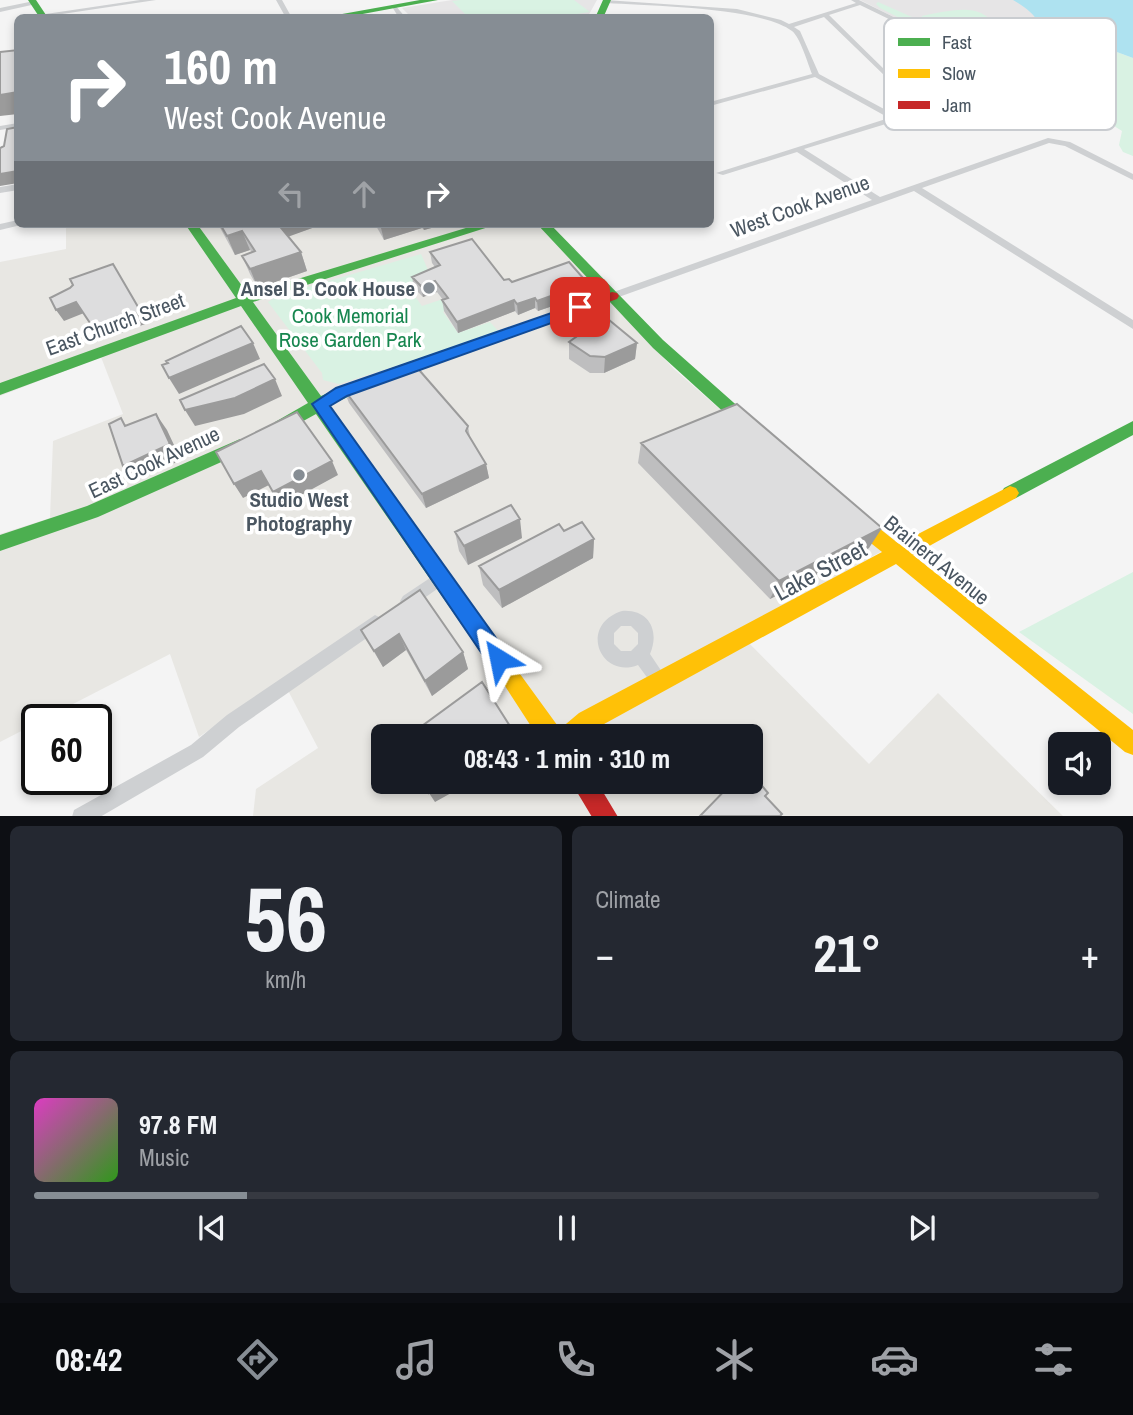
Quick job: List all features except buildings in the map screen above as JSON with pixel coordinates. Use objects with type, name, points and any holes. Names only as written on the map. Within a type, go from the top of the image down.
[{"type":"street","points":[[0,10],[153,0]]},
{"type":"street","points":[[373,14],[398,12],[433,0]]},
{"type":"street","points":[[607,0],[750,13],[789,26],[797,31],[804,43],[810,67],[816,75],[884,111]]},
{"type":"street","points":[[854,0],[894,18]]},
{"type":"street","points":[[789,26],[862,2]]},
{"type":"street","points":[[824,14],[884,72]]},
{"type":"street","points":[[714,103],[816,75]]},
{"type":"street","points":[[720,173],[884,122]]},
{"type":"street","name":"West Cook Avenue","points":[[320,404],[341,392],[879,200],[1048,140],[1058,141]]},
{"type":"street","points":[[1058,141],[1133,177]]},
{"type":"street","points":[[798,149],[879,200]]},
{"type":"street","points":[[915,188],[1133,325]]},
{"type":"street","points":[[194,228],[543,724]]},
{"type":"street","name":"East Church Street","points":[[0,389],[245,299],[479,228]]},
{"type":"street","points":[[547,228],[658,344],[758,433]]},
{"type":"street","name":"East Cook Avenue","points":[[0,543],[106,508],[262,435],[320,404]]},
{"type":"street","name":"Lake Street","points":[[583,724],[1133,427]]},
{"type":"street","name":"Brainerd Avenue","points":[[845,510],[896,556],[1133,744]]},
{"type":"street","points":[[83,816],[197,751],[233,721],[442,578]]},
{"type":"street","points":[[641,655],[660,681]]},
{"type":"street","points":[[591,794],[605,816]]},
{"type":"shaded area","points":[[452,0],[597,0],[589,14],[408,14],[402,8]]},
{"type":"shaded area","points":[[860,0],[1088,0],[1038,18],[896,18]]},
{"type":"shaded area","points":[[66,228],[542,228],[674,369],[882,551],[738,632],[869,764],[938,693],[1063,816],[253,816],[256,789],[318,748],[282,679],[199,737],[170,654],[73,704],[21,704],[21,731],[0,742],[0,534],[50,518],[53,441],[123,414],[101,357],[0,396],[0,262],[66,249]]},
{"type":"green space","points":[[574,0],[590,12],[465,14],[452,1]]},
{"type":"green space","points":[[878,2],[914,18],[900,18],[876,4]]},
{"type":"green space","points":[[962,10],[981,13],[988,18],[922,18]]},
{"type":"green space","points":[[1116,52],[1133,58],[1133,156],[1123,152],[1119,145],[1122,131],[1116,127]]},
{"type":"green space","name":"Cook Memorial Rose Garden Park","points":[[421,254],[428,270],[411,291],[422,306],[443,299],[449,308],[443,312],[458,333],[490,322],[500,333],[339,384],[323,380],[322,373],[268,302],[277,296]]},
{"type":"green space","points":[[1133,572],[1133,714],[1019,632]]},
{"type":"water","points":[[1013,0],[1133,0],[1133,58],[1116,52],[1116,18],[1035,18]]},
{"type":"traffic: fast","points":[[32,0],[41,14]]},
{"type":"traffic: fast","points":[[348,14],[434,0]]},
{"type":"traffic: fast","points":[[601,14],[607,0]]},
{"type":"traffic: fast","points":[[194,228],[500,663]]},
{"type":"traffic: fast","points":[[0,389],[228,305],[479,228]]},
{"type":"traffic: fast","points":[[547,228],[658,344],[745,422]]},
{"type":"traffic: fast","points":[[281,426],[341,392],[365,383]]},
{"type":"traffic: fast","points":[[1010,493],[1133,427]]},
{"type":"traffic: fast","points":[[0,543],[92,512],[240,446]]},
{"type":"traffic: slow","points":[[583,724],[1010,493]]},
{"type":"traffic: slow","points":[[858,522],[1133,744]]},
{"type":"traffic: slow","points":[[500,663],[543,724]]},
{"type":"traffic: jam","points":[[394,373],[612,296]]},
{"type":"traffic: jam","points":[[591,794],[605,816]]},
{"type":"place","name":"Ansel B. Cook House","points":[[429,288]]},
{"type":"place","name":"Studio West Photography","points":[[299,475]]},
{"type":"route","points":[[499,659],[320,404],[341,392],[580,307]]}]
